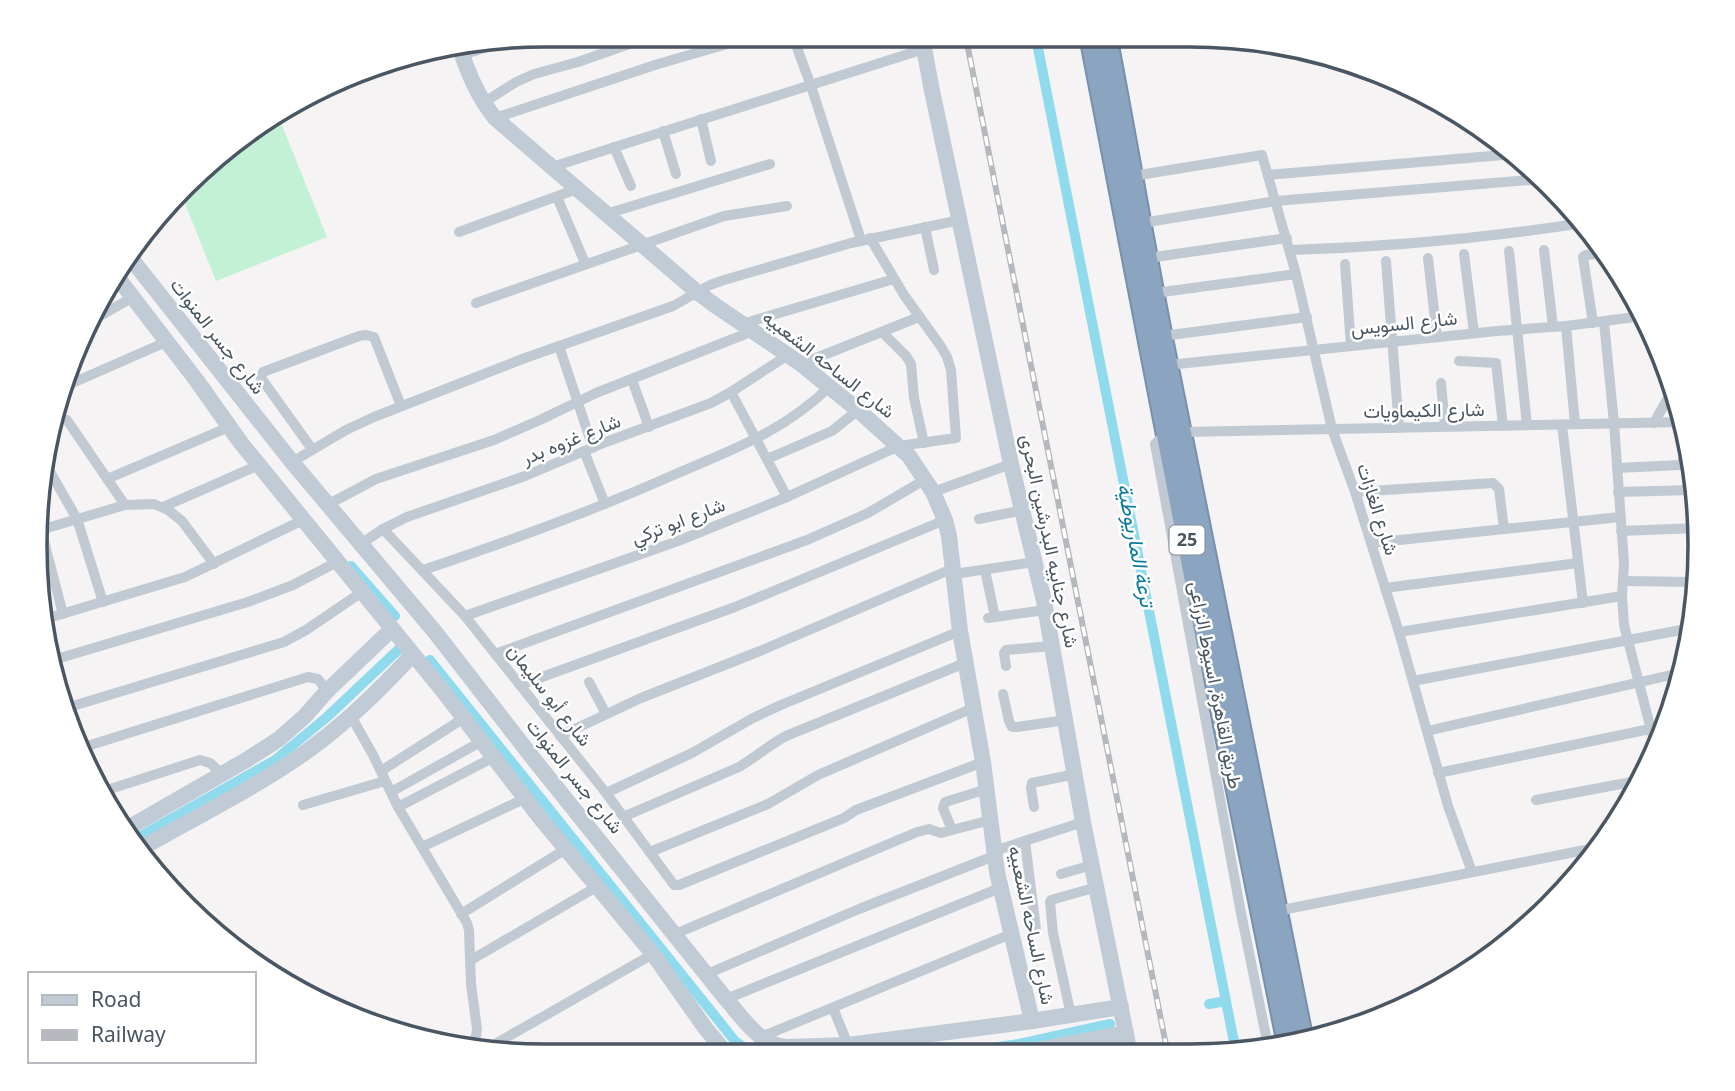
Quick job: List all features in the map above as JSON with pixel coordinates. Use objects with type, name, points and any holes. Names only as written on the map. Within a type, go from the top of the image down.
[{"type":"highway","name":"طريق القاهرة, اسيوط الزراعى","points":[[1092,47],[1227,664],[1301,1031]]},
{"type":"highway","name":"طريق القاهرة, اسيوط الزراعى","points":[[1109,47],[1168,365],[1175,433],[1203,623],[1285,1034]]},
{"type":"street","points":[[483,103],[534,74],[621,47]]},
{"type":"street","points":[[495,118],[717,47]]},
{"type":"street","points":[[797,47],[866,239],[919,317]]},
{"type":"street","points":[[552,167],[912,47]]},
{"type":"street","name":"شارع جنابيه البدرشين البحرى","points":[[924,47],[1011,464],[1045,610],[1083,822],[1128,1044]]},
{"type":"street","name":"شارع الساحه الشعبيه","points":[[462,55],[474,86],[495,118],[697,292],[830,386],[899,446],[930,486],[949,536],[960,631],[983,762],[994,854],[1032,1021]]},
{"type":"street","points":[[701,119],[711,161]]},
{"type":"street","points":[[663,131],[676,173]]},
{"type":"street","points":[[614,147],[631,186]]},
{"type":"street","name":"شارع الغازات","points":[[1133,176],[1262,155],[1287,238],[1332,429],[1355,492],[1399,632],[1438,774],[1472,872]]},
{"type":"street","points":[[1268,175],[1499,155]]},
{"type":"street","points":[[606,214],[770,164]]},
{"type":"street","points":[[1142,223],[1276,201],[1528,180]]},
{"type":"street","points":[[459,232],[578,189]]},
{"type":"street","points":[[557,197],[585,263]]},
{"type":"street","points":[[476,303],[724,216],[787,206]]},
{"type":"street","points":[[292,462],[346,430],[401,406],[673,306],[723,279],[866,239],[960,220]]},
{"type":"street","points":[[1290,250],[1460,239],[1570,225]]},
{"type":"street","points":[[925,228],[934,270]]},
{"type":"street","points":[[1148,258],[1287,238]]},
{"type":"street","points":[[1544,250],[1553,327]]},
{"type":"street","points":[[1509,251],[1527,425]]},
{"type":"street","points":[[1464,254],[1474,333]]},
{"type":"street","points":[[1594,254],[1583,257],[1599,323],[1614,424],[1624,563],[1622,596],[1627,639],[1651,733]]},
{"type":"street","points":[[1428,258],[1437,337]]},
{"type":"street","points":[[1386,261],[1399,428]]},
{"type":"street","name":"شارع جسر المنوات","points":[[135,263],[327,505],[435,632],[726,999],[761,1037]]},
{"type":"street","points":[[1345,264],[1351,346]]},
{"type":"street","points":[[1155,293],[1296,274]]},
{"type":"street","points":[[327,505],[376,479],[494,440],[540,421],[748,327],[894,279]]},
{"type":"street","points":[[122,283],[259,465],[653,954],[711,1044]]},
{"type":"street","points":[[104,315],[133,298]]},
{"type":"street","name":"شارع غزوه بدر","points":[[361,544],[407,517],[525,476],[588,449],[701,408],[794,359],[882,332],[919,317]]},
{"type":"street","name":"شارع ابو تركي","points":[[466,616],[678,541],[899,446],[955,439],[957,436],[949,363],[940,345],[919,317]]},
{"type":"street","points":[[1163,336],[1307,317]]},
{"type":"street","name":"شارع السويس","points":[[1168,365],[1632,318]]},
{"type":"street","points":[[1566,326],[1575,424]]},
{"type":"street","points":[[882,332],[911,364],[914,398],[924,443]]},
{"type":"street","points":[[312,449],[261,378],[263,372],[359,336],[369,335],[374,337],[401,406]]},
{"type":"street","points":[[75,382],[166,342]]},
{"type":"street","points":[[559,346],[578,402],[588,449],[605,504]]},
{"type":"street","points":[[1459,361],[1496,363],[1503,426]]},
{"type":"street","points":[[632,380],[649,427]]},
{"type":"street","points":[[1441,383],[1445,426]]},
{"type":"street","points":[[424,570],[605,504],[756,439],[796,416],[830,386]]},
{"type":"street","points":[[731,393],[787,496]]},
{"type":"street","points":[[1654,423],[1666,401]]},
{"type":"street","points":[[767,459],[832,430],[858,410]]},
{"type":"street","points":[[67,420],[125,505]]},
{"type":"street","name":"شارع الكيماويات","points":[[1175,433],[1672,422]]},
{"type":"street","points":[[1562,425],[1583,603]]},
{"type":"street","points":[[107,479],[229,427]]},
{"type":"street","points":[[1175,433],[1158,441],[1155,447],[1266,1037]]},
{"type":"street","points":[[495,654],[817,536],[930,486],[1011,464]]},
{"type":"street","points":[[1617,468],[1681,464]]},
{"type":"street","points":[[163,507],[259,465]]},
{"type":"street","points":[[53,476],[77,519],[103,602]]},
{"type":"street","points":[[1355,492],[1493,484],[1499,489],[1504,529]]},
{"type":"street","points":[[1618,492],[1684,490]]},
{"type":"street","points":[[48,528],[125,505],[146,503],[163,507],[182,521],[214,564]]},
{"type":"street","points":[[978,519],[1023,510]]},
{"type":"street","points":[[1371,543],[1620,517]]},
{"type":"street","points":[[53,617],[170,583],[303,520]]},
{"type":"street","points":[[520,685],[735,607],[945,520]]},
{"type":"street","points":[[1621,531],[1687,528]]},
{"type":"street","name":"شارع أبو سليمان","points":[[383,529],[466,616],[606,793],[674,885],[844,818],[856,810],[983,762]]},
{"type":"street","points":[[47,560],[63,614]]},
{"type":"street","points":[[60,658],[266,596],[337,562]]},
{"type":"street","points":[[560,736],[641,698],[954,571],[985,570],[1035,562]]},
{"type":"street","points":[[1385,588],[1578,563]]},
{"type":"street","points":[[985,570],[991,618],[1045,610]]},
{"type":"street","points":[[1623,581],[1687,582]]},
{"type":"street","points":[[74,706],[284,642],[362,592]]},
{"type":"street","points":[[1399,632],[1622,596]]},
{"type":"street","points":[[133,825],[279,739],[392,629]]},
{"type":"street","points":[[1413,681],[1680,629]]},
{"type":"street","points":[[606,793],[704,747],[738,726],[781,705],[960,631]]},
{"type":"street","points":[[1006,667],[1006,650],[1052,646]]},
{"type":"street","points":[[147,845],[278,771],[307,751],[351,716],[412,655]]},
{"type":"street","points":[[623,817],[739,767],[786,736],[965,663]]},
{"type":"street","points":[[1427,731],[1671,675]]},
{"type":"street","points":[[89,745],[308,677],[317,679],[327,691]]},
{"type":"street","points":[[589,682],[606,714]]},
{"type":"street","points":[[1003,694],[1009,721],[1015,727],[1066,720]]},
{"type":"street","points":[[650,852],[768,804],[827,771],[973,708]]},
{"type":"street","points":[[351,716],[398,807],[470,930],[476,1038]]},
{"type":"street","points":[[303,806],[383,776],[464,718]]},
{"type":"street","points":[[1438,774],[1650,729]]},
{"type":"street","points":[[391,792],[482,741]]},
{"type":"street","points":[[398,807],[494,757]]},
{"type":"street","points":[[111,789],[200,760],[211,763],[221,774]]},
{"type":"street","points":[[1034,807],[1032,783],[1075,774]]},
{"type":"street","points":[[1536,800],[1627,783]]},
{"type":"street","points":[[952,830],[943,808],[945,802],[987,789]]},
{"type":"street","points":[[422,847],[526,798]]},
{"type":"street","points":[[675,934],[917,832],[929,829],[939,833],[990,820]]},
{"type":"street","points":[[707,974],[1025,841],[1083,822]]},
{"type":"street","points":[[1025,841],[1036,929]]},
{"type":"street","points":[[461,914],[566,849]]},
{"type":"street","points":[[1277,911],[1584,850]]},
{"type":"street","points":[[1061,874],[1093,865]]},
{"type":"street","points":[[471,960],[598,886]]},
{"type":"street","points":[[1071,1015],[1053,933],[1050,902],[1097,887]]},
{"type":"street","points":[[726,999],[1000,888]]},
{"type":"street","points":[[761,1037],[1011,934]]},
{"type":"street","points":[[500,1041],[653,954]]},
{"type":"street","points":[[856,1044],[1121,1007]]},
{"type":"street","points":[[833,1008],[848,1044]]},
{"type":"street","points":[[1065,1044],[1125,1032]]},
{"type":"street","points":[[761,1037],[772,1044]]},
{"type":"green space","points":[[281,123],[327,237],[216,281],[185,202],[242,150]]},
{"type":"waterway","name":"ترعة الماريوطية","points":[[1038,47],[1234,1042]]},
{"type":"waterway","points":[[351,566],[395,616]]},
{"type":"waterway","points":[[141,836],[275,760],[327,717],[399,649]]},
{"type":"waterway","points":[[430,660],[739,1044]]},
{"type":"waterway","points":[[1209,1004],[1226,1001]]},
{"type":"waterway","points":[[1019,1044],[1110,1024]]},
{"type":"railway","points":[[968,47],[1166,1044]]}]
